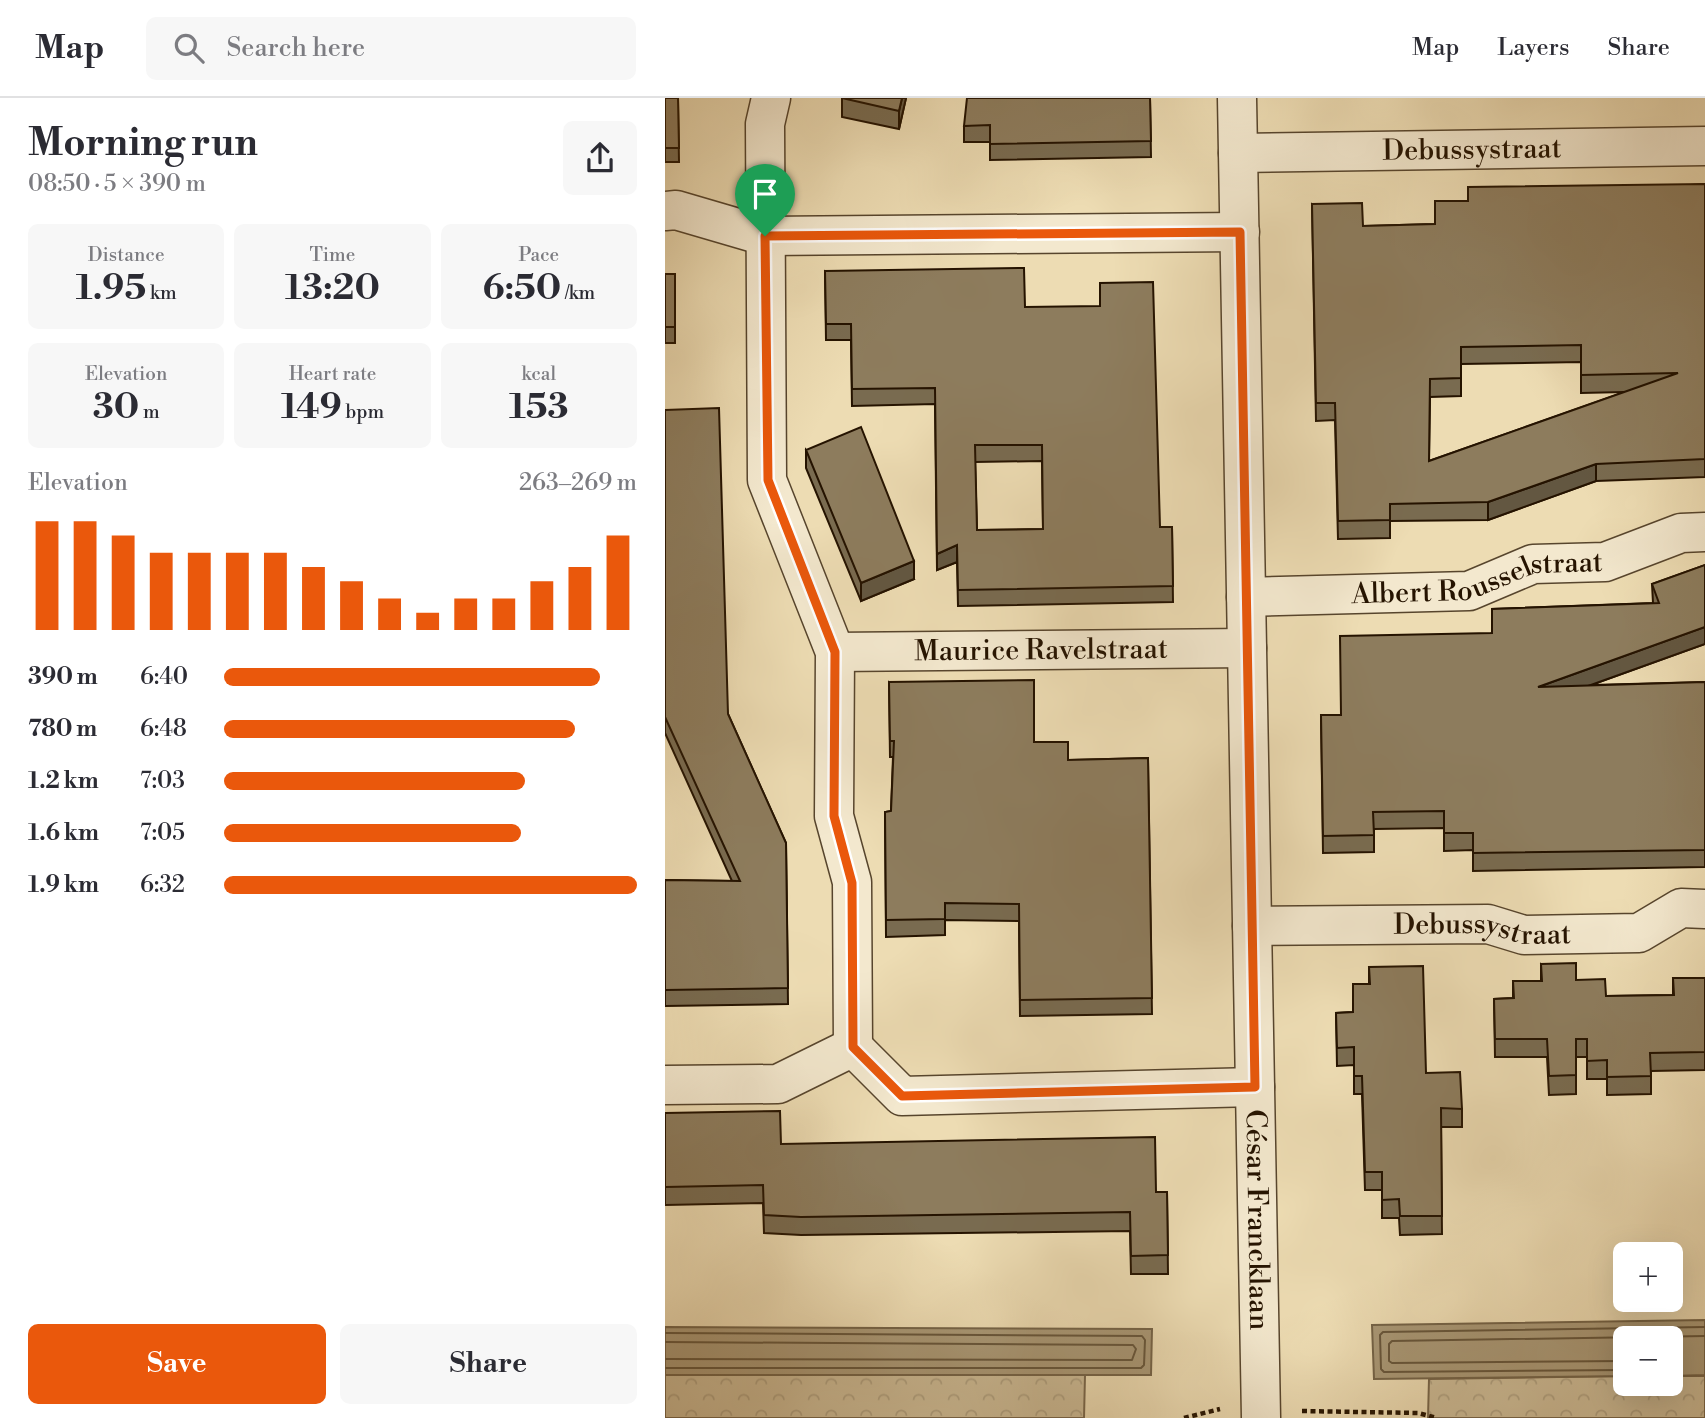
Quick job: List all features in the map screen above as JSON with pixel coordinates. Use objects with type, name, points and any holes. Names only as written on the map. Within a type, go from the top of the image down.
[{"type":"street","points":[[771,98],[765,124],[768,480],[835,652],[834,816],[852,883],[853,1047],[902,1096],[1255,1087]]},
{"type":"street","name":"César Francklaan","points":[[1237,98],[1261,1415]]},
{"type":"street","name":"Debussystraat","points":[[1238,153],[1705,146]]},
{"type":"street","points":[[665,211],[676,210],[765,236],[1240,232]]},
{"type":"street","name":"Albert Rousselstraat","points":[[1247,597],[1469,591],[1533,564],[1605,562],[1681,533],[1705,532]]},
{"type":"street","name":"Maurice Ravelstraat","points":[[835,652],[1247,648]]},
{"type":"street","name":"Debussystraat","points":[[1252,926],[1488,924],[1524,935],[1639,933],[1681,908],[1705,909]]},
{"type":"street","points":[[665,1085],[778,1084],[853,1047]]},
{"type":"path","points":[[1184,1418],[1221,1409],[1261,1415],[1418,1412],[1437,1418]]},
{"type":"green space","points":[[665,1375],[1085,1375],[1084,1418],[665,1418]]},
{"type":"green space","points":[[1613,1376],[1613,1396],[1683,1396],[1683,1376],[1705,1376],[1705,1418],[1428,1418],[1429,1379]]},
{"type":"water","points":[[1705,1320],[1705,1375],[1683,1376],[1683,1326],[1613,1326],[1613,1376],[1374,1379],[1372,1325]]},
{"type":"water","points":[[665,1327],[1152,1329],[1151,1375],[665,1375]]},
{"type":"building","points":[[665,98],[678,98],[679,148],[665,148]]},
{"type":"building","points":[[842,98],[902,98],[899,111]]},
{"type":"building","points":[[967,98],[1150,98],[1151,141],[990,144],[990,125],[964,126]]},
{"type":"building","points":[[1705,184],[1705,459],[1596,464],[1488,502],[1390,504],[1390,520],[1338,521],[1335,403],[1316,403],[1312,204],[1362,203],[1363,226],[1435,224],[1435,201],[1468,201],[1468,187]],"holes":[[[1581,345],[1581,375],[1678,373],[1429,461],[1430,379],[1461,378],[1461,347]]]},
{"type":"building","points":[[1024,268],[1025,307],[1100,306],[1100,283],[1153,282],[1160,527],[1172,527],[1173,586],[958,590],[957,545],[937,554],[935,388],[852,389],[851,324],[826,324],[825,271]],"holes":[[[975,445],[1042,445],[1043,529],[977,530]]]},
{"type":"building","points":[[665,274],[675,274],[675,327],[665,327]]},
{"type":"building","points":[[719,408],[728,714],[786,843],[788,988],[665,990],[665,880],[740,881],[665,717],[665,410]]},
{"type":"building","points":[[861,427],[914,561],[861,583],[806,450]]},
{"type":"building","points":[[1705,565],[1705,627],[1538,687],[1705,682],[1705,850],[1473,853],[1473,833],[1444,833],[1444,811],[1373,812],[1374,835],[1323,836],[1321,715],[1341,715],[1340,636],[1492,633],[1492,609],[1659,603],[1652,584]]},
{"type":"building","points":[[1034,680],[1034,742],[1068,742],[1068,760],[1148,758],[1152,998],[1020,1000],[1019,904],[945,903],[945,919],[886,920],[885,812],[891,811],[894,741],[890,741],[889,682]]},
{"type":"building","points":[[1576,963],[1576,980],[1605,979],[1606,996],[1674,995],[1673,978],[1705,978],[1705,1052],[1650,1053],[1651,1076],[1607,1077],[1607,1060],[1587,1061],[1587,1039],[1576,1039],[1576,1075],[1549,1076],[1547,1039],[1495,1039],[1494,999],[1514,998],[1513,981],[1542,981],[1541,964]]},
{"type":"building","points":[[1423,966],[1426,1073],[1460,1072],[1462,1109],[1441,1108],[1442,1216],[1400,1216],[1399,1199],[1382,1200],[1382,1172],[1365,1172],[1362,1076],[1354,1076],[1354,1047],[1337,1048],[1336,1013],[1353,1012],[1353,984],[1370,984],[1369,967]]},
{"type":"building","points":[[780,1111],[781,1144],[1155,1137],[1156,1192],[1167,1192],[1168,1255],[1131,1256],[1130,1212],[801,1217],[764,1215],[763,1185],[665,1187],[665,1113]]},
{"type":"route","points":[[1240,232],[1255,1087],[902,1096],[853,1047],[852,883],[834,816],[835,652],[768,480],[765,236],[1240,232]]}]
